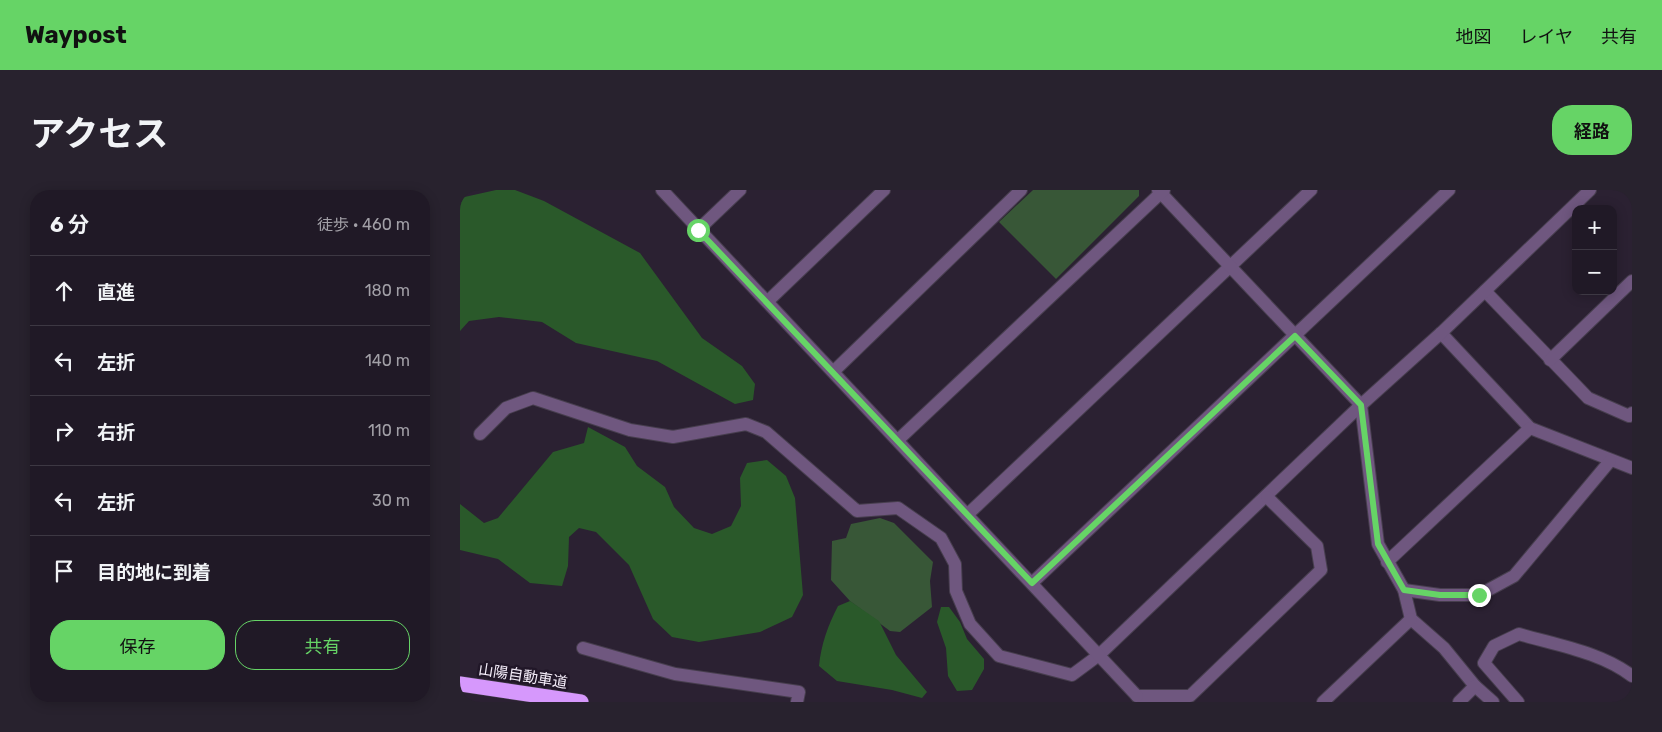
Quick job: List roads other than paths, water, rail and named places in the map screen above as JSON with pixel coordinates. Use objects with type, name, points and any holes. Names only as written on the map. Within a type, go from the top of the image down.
[{"type":"highway","name":"山陽自動車道","points":[[460,684],[581,702]]},
{"type":"street","points":[[662,190],[834,371],[1137,696],[1190,696],[1321,570],[1316,546],[1267,497]]},
{"type":"street","points":[[698,230],[740,190]]},
{"type":"street","points":[[768,301],[884,190]]},
{"type":"street","points":[[834,371],[1021,190]]},
{"type":"street","points":[[967,515],[1311,190]]},
{"type":"street","points":[[1032,583],[1449,190]]},
{"type":"street","points":[[480,434],[506,408],[533,398],[630,430],[673,437],[746,424],[766,432],[857,512],[898,508],[941,538],[955,564],[956,591],[970,624],[999,656],[1072,674],[1099,655],[1267,497],[1361,405],[1441,334],[1590,190]]},
{"type":"street","points":[[898,440],[1161,191],[1361,405],[1378,544],[1404,590],[1411,619],[1444,648],[1475,686],[1494,702]]},
{"type":"street","points":[[1550,360],[1632,281]]},
{"type":"street","points":[[1485,291],[1588,398],[1629,416],[1632,413]]},
{"type":"street","points":[[1441,334],[1530,428],[1610,461],[1632,468]]},
{"type":"street","points":[[1387,562],[1530,428]]},
{"type":"street","points":[[1404,590],[1440,595],[1479,595],[1514,576],[1610,461]]},
{"type":"street","points":[[1323,702],[1411,619]]},
{"type":"street","points":[[1518,702],[1484,663],[1494,646],[1519,634],[1589,654],[1623,669],[1632,676]]},
{"type":"street","points":[[583,648],[676,674],[799,692],[796,702]]},
{"type":"street","points":[[1459,702],[1475,686]]}]
